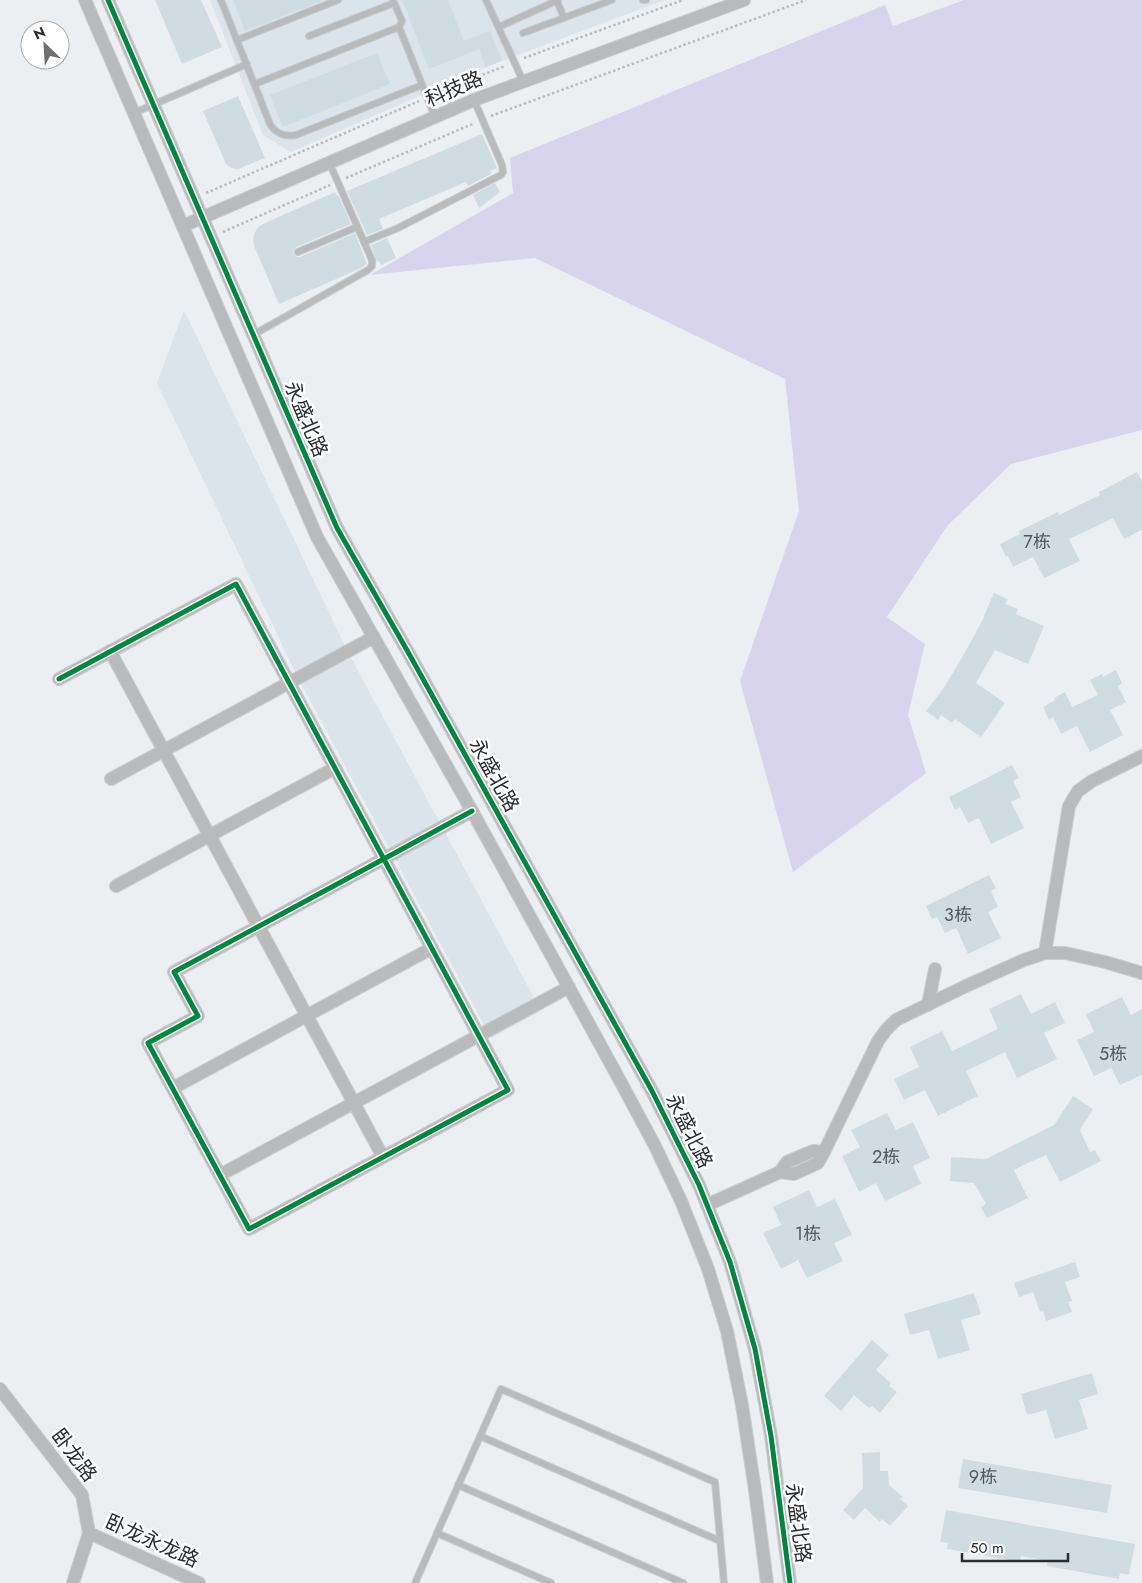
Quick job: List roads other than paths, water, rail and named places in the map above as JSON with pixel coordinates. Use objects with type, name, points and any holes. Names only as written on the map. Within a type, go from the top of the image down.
[{"type":"street","name":"永盛北路","points":[[85,0],[317,537],[569,987],[655,1146],[681,1200],[708,1269],[727,1331],[742,1404],[767,1583]]},
{"type":"street","name":"永盛北路","points":[[108,0],[337,528],[413,660],[652,1091],[699,1185],[730,1262],[755,1349],[771,1436],[790,1583]]},
{"type":"street","name":"科技路","points":[[183,226],[474,100],[744,0]]},
{"type":"street","points":[[59,679],[236,584],[289,683],[335,768],[384,859],[432,948],[479,1035],[508,1090],[249,1229],[148,1042],[198,1016],[174,972],[259,926],[384,859],[472,812]]},
{"type":"street","points":[[111,779],[374,637]]},
{"type":"street","points":[[110,651],[383,1157]]},
{"type":"street","points":[[1045,953],[1069,806],[1078,791],[1092,781],[1142,756]]},
{"type":"street","points":[[116,886],[335,768]]},
{"type":"street","points":[[173,1088],[432,948]]},
{"type":"street","points":[[707,1204],[780,1172],[787,1162],[813,1151],[824,1152],[878,1041],[896,1020],[1024,960],[1045,953],[1066,953],[1142,973]]},
{"type":"street","points":[[928,1005],[935,970]]},
{"type":"street","points":[[220,1175],[569,987]]},
{"type":"street","name":"卧龙路","points":[[0,1389],[82,1495],[89,1534],[73,1583]]},
{"type":"street","name":"卧龙永龙路","points":[[89,1534],[199,1583]]},
{"type":"lane","points":[[221,0],[273,129],[284,136],[290,136],[422,85]]},
{"type":"lane","points":[[237,40],[338,0]]},
{"type":"lane","points":[[486,0],[523,81]]},
{"type":"lane","points":[[498,27],[558,0],[564,18]]},
{"type":"lane","points":[[523,33],[612,0]]},
{"type":"lane","points":[[254,84],[399,27],[402,21],[394,1],[309,36]]},
{"type":"lane","points":[[399,27],[434,117]]},
{"type":"lane","points":[[134,113],[247,64]]},
{"type":"lane","points":[[364,242],[398,228],[501,175],[503,172],[502,165],[474,100]]},
{"type":"lane","points":[[253,335],[370,268],[372,263],[364,242],[329,162]]},
{"type":"lane","points":[[298,252],[357,226]]},
{"type":"lane","points":[[416,1583],[501,1389],[715,1482],[724,1583]]},
{"type":"lane","points":[[480,1436],[720,1541]]},
{"type":"lane","points":[[458,1485],[683,1583]]},
{"type":"lane","points":[[437,1533],[551,1583]]}]
